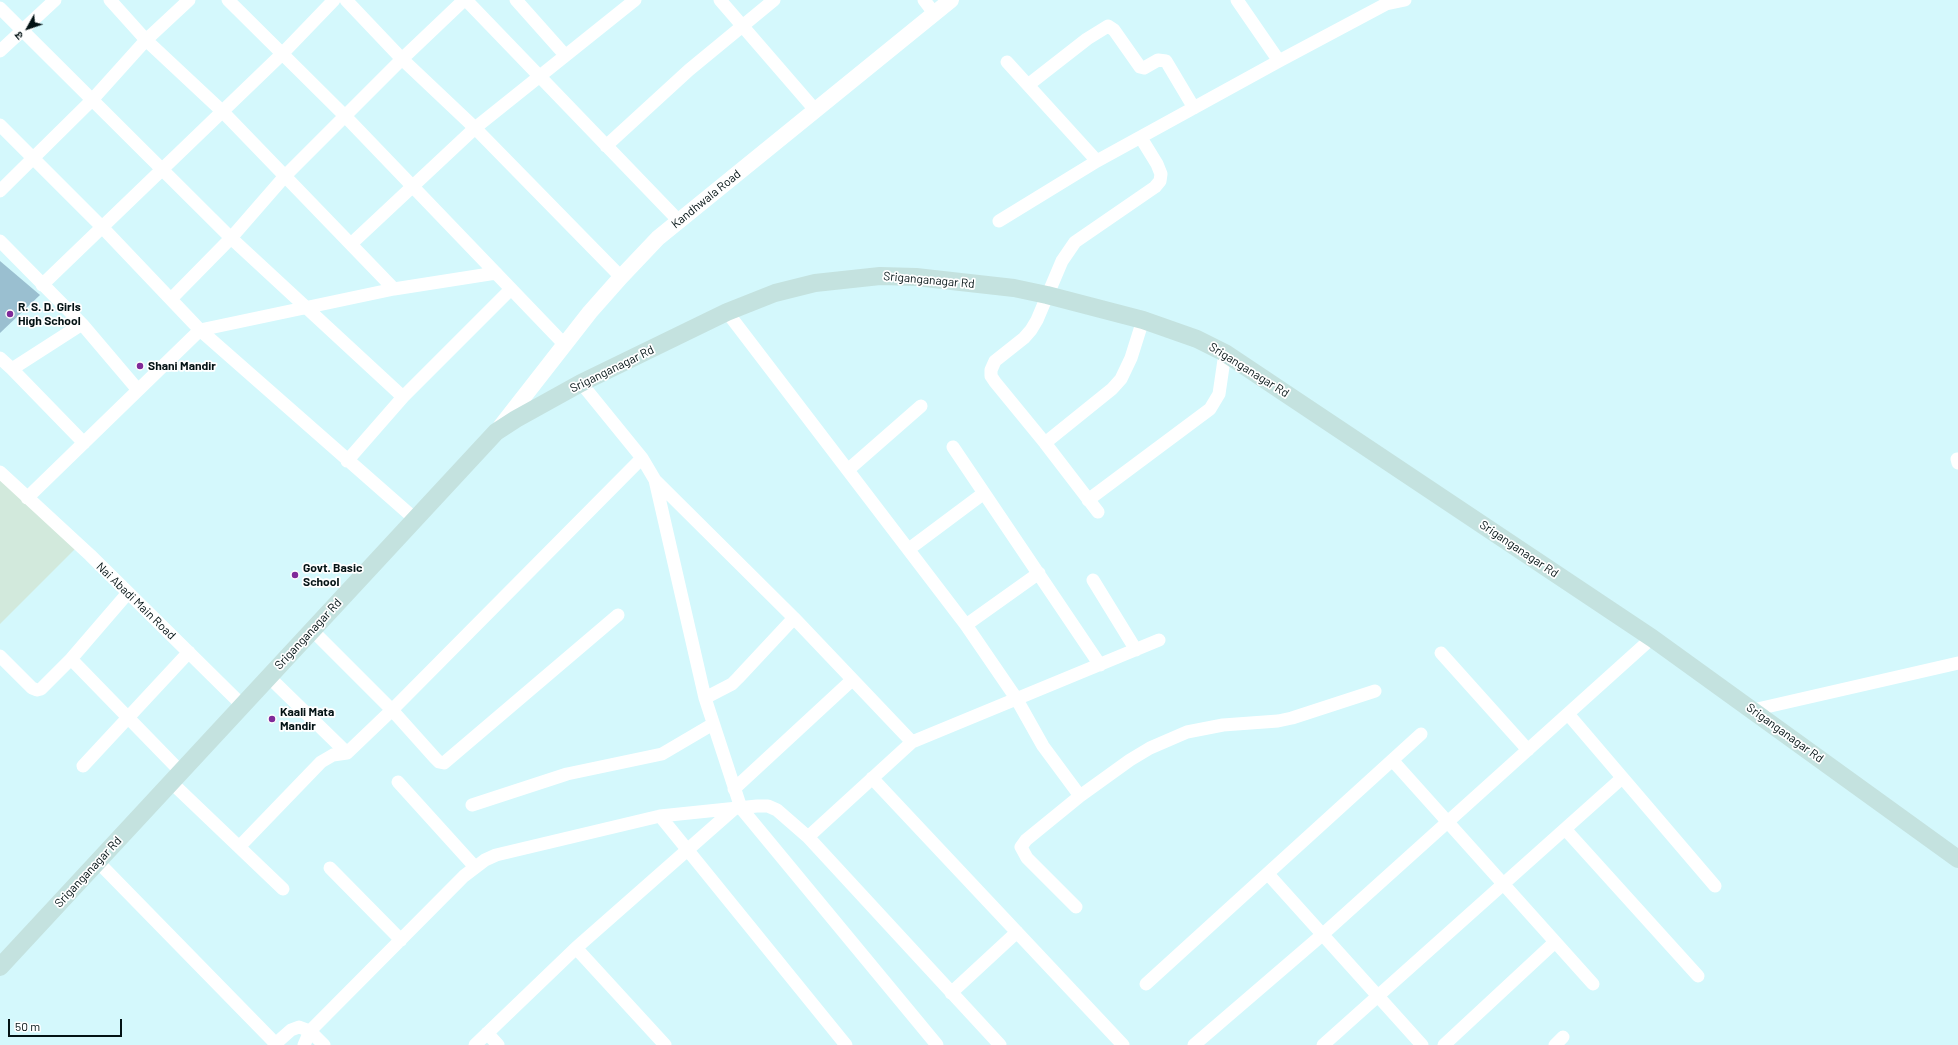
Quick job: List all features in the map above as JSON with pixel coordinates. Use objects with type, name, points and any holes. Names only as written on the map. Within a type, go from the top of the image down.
[{"type":"main road","name":"Sriganganagar Rd","points":[[0,967],[496,432],[516,418],[581,383],[727,312],[775,293],[815,283],[880,276],[916,277],[1014,288],[1047,295],[1143,320],[1197,339],[1225,353],[1652,638],[1958,859]]},
{"type":"street","points":[[0,52],[54,0]]},
{"type":"street","points":[[110,0],[146,40],[222,112],[394,289]]},
{"type":"street","points":[[0,191],[92,100],[146,40],[189,0]]},
{"type":"street","points":[[228,0],[345,116],[564,344]]},
{"type":"street","points":[[42,286],[282,54],[334,0]]},
{"type":"street","points":[[346,0],[402,59],[475,128],[621,276]]},
{"type":"street","points":[[171,299],[231,238],[285,176],[402,59],[465,0],[679,222]]},
{"type":"street","points":[[516,0],[565,55]]},
{"type":"street","points":[[351,244],[414,187],[475,128],[538,76],[635,0]]},
{"type":"street","points":[[720,0],[816,111]]},
{"type":"street","points":[[606,146],[689,70],[774,0]]},
{"type":"street","points":[[924,0],[934,13]]},
{"type":"street","name":"Kandhwala Road","points":[[496,432],[564,344],[621,276],[658,238],[951,0]]},
{"type":"street","points":[[1237,0],[1279,61]]},
{"type":"street","points":[[999,221],[1097,161],[1385,2],[1405,0]]},
{"type":"street","points":[[0,8],[231,238],[403,397]]},
{"type":"street","points":[[1028,85],[1087,39],[1108,26],[1114,30],[1140,67],[1144,68],[1158,60],[1166,61],[1194,108]]},
{"type":"street","points":[[1007,62],[1097,161]]},
{"type":"street","points":[[0,125],[102,227],[200,330],[347,461],[415,519]]},
{"type":"street","points":[[1098,512],[1045,443],[995,382],[991,376],[991,370],[995,361],[1024,338],[1031,330],[1037,320],[1062,261],[1075,242],[1155,187],[1160,181],[1161,174],[1157,164],[1141,138]]},
{"type":"street","points":[[0,242],[42,286],[82,324],[138,390]]},
{"type":"street","points":[[27,498],[200,330],[394,289],[496,273]]},
{"type":"street","points":[[347,461],[403,397],[511,289]]},
{"type":"street","points":[[727,312],[966,625],[1016,698],[1043,746],[1080,796]]},
{"type":"street","points":[[1045,443],[1112,389],[1121,379],[1131,358],[1143,320]]},
{"type":"street","points":[[12,369],[82,324]]},
{"type":"street","points":[[1088,500],[1210,409],[1219,394],[1225,353]]},
{"type":"street","points":[[0,358],[84,443]]},
{"type":"street","points":[[581,383],[642,458],[655,480],[794,618],[912,742]]},
{"type":"street","points":[[849,470],[921,406]]},
{"type":"street","points":[[953,447],[1100,664]]},
{"type":"street","points":[[239,847],[321,762],[333,755],[347,753],[392,710],[642,458]]},
{"type":"street","name":"Nai Abadi Main Road","points":[[0,472],[90,555],[127,594],[189,652],[243,706]]},
{"type":"street","points":[[655,480],[705,698],[734,789],[738,808],[937,1045]]},
{"type":"street","points":[[909,549],[984,493]]},
{"type":"street","points":[[966,625],[1039,573]]},
{"type":"street","points":[[1093,580],[1136,650]]},
{"type":"street","points":[[0,656],[32,688],[37,690],[46,685],[71,659],[127,594]]},
{"type":"street","points":[[312,630],[392,710],[439,762],[444,762],[618,615]]},
{"type":"street","points":[[705,698],[732,684],[794,618]]},
{"type":"street","points":[[1194,1045],[1322,935],[1652,638]]},
{"type":"street","points":[[808,837],[912,742],[1159,640]]},
{"type":"street","points":[[83,766],[189,652]]},
{"type":"street","points":[[1441,653],[1528,750]]},
{"type":"street","points":[[71,659],[128,717],[176,777],[239,847],[283,889]]},
{"type":"street","points":[[1753,710],[1958,663]]},
{"type":"street","points":[[269,677],[347,753]]},
{"type":"street","points":[[734,789],[852,680]]},
{"type":"street","points":[[1076,907],[1027,858],[1021,847],[1026,840],[1080,796],[1130,760],[1150,748],[1180,734],[1208,727],[1278,721],[1292,718],[1374,691]]},
{"type":"street","points":[[1568,714],[1715,886]]},
{"type":"street","points":[[472,805],[567,774],[662,754],[713,724]]},
{"type":"street","points":[[1146,984],[1421,734]]},
{"type":"street","points":[[1392,760],[1593,984]]},
{"type":"street","points":[[872,778],[1123,1045]]},
{"type":"street","points":[[1323,1045],[1622,778]]},
{"type":"street","points":[[398,782],[475,867]]},
{"type":"street","points":[[304,1045],[310,1031],[401,940],[475,867],[496,855],[660,816],[768,806],[777,810],[808,837],[1000,1045]]},
{"type":"street","points":[[475,1045],[576,948],[738,808]]},
{"type":"street","points":[[660,816],[687,852],[846,1045]]},
{"type":"street","points":[[1564,829],[1698,976]]},
{"type":"street","points":[[98,862],[276,1044],[295,1027],[299,1027],[310,1031],[324,1045]]},
{"type":"street","points":[[330,868],[401,940]]},
{"type":"street","points":[[1268,874],[1422,1045]]},
{"type":"street","points":[[951,993],[1017,932]]},
{"type":"street","points":[[1444,1045],[1555,942]]},
{"type":"street","points":[[576,948],[665,1045]]},
{"type":"street","points":[[486,1033],[498,1045]]},
{"type":"green space","points":[[0,478],[79,545],[0,624]]},
{"type":"building","name":"R. S. D. Girls High School","points":[[0,261],[40,295],[0,333]]},
{"type":"place","name":"R. S. D. Girls High School","points":[[10,314]]},
{"type":"place","name":"Shani Mandir","points":[[140,366]]},
{"type":"place","name":"Govt. Basic School","points":[[295,575]]},
{"type":"place","name":"Kaali Mata Mandir","points":[[272,719]]}]
